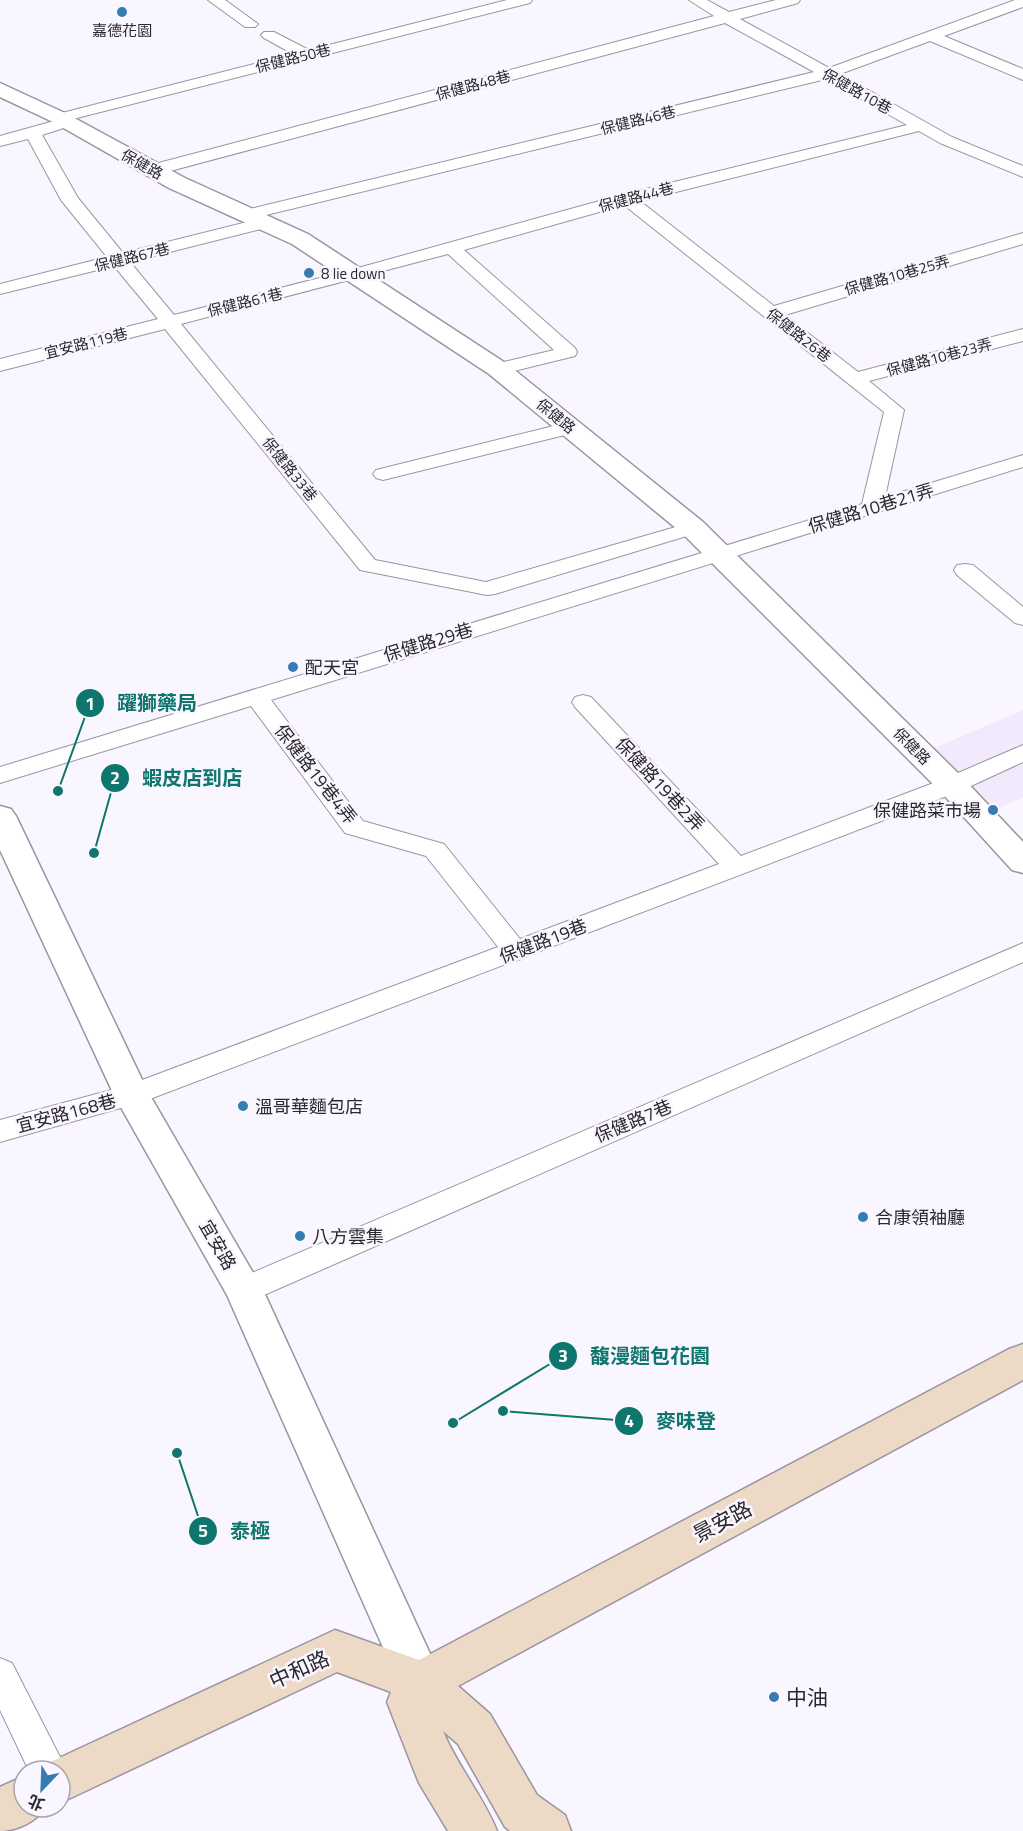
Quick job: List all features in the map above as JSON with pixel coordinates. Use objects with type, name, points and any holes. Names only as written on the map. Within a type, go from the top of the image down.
[{"type":"main road","name":"景安路","points":[[421,1682],[1021,1365]]},
{"type":"main road","name":"中和路","points":[[72,1775],[335,1652],[421,1682]]},
{"type":"main road","points":[[474,1831],[435,1767],[409,1702],[421,1682],[474,1729],[521,1811],[548,1831]]},
{"type":"street","name":"保健路","points":[[0,89],[64,120],[153,170],[300,239],[498,369],[693,528],[952,785],[1023,862]]},
{"type":"street","name":"宜安路","points":[[0,816],[132,1095],[244,1290],[421,1682]]},
{"type":"lane","points":[[214,0],[250,24]]},
{"type":"lane","name":"保健路50巷","points":[[64,120],[306,55],[525,0]]},
{"type":"lane","name":"保健路10巷","points":[[696,0],[946,140],[1023,172]]},
{"type":"lane","name":"保健路48巷","points":[[153,170],[793,0]]},
{"type":"lane","name":"保健路46巷","points":[[255,219],[827,74],[1023,2]]},
{"type":"lane","points":[[981,4],[999,11]]},
{"type":"lane","points":[[269,35],[306,55]]},
{"type":"lane","points":[[930,36],[1023,75]]},
{"type":"lane","points":[[0,141],[33,134],[64,120]]},
{"type":"lane","name":"保健路44巷","points":[[353,275],[627,199],[921,126]]},
{"type":"lane","name":"保健路33巷","points":[[33,134],[70,200],[368,565],[486,589],[693,528]]},
{"type":"lane","name":"保健路26巷","points":[[627,199],[894,410],[872,507]]},
{"type":"lane","name":"保健路67巷","points":[[0,289],[120,260],[255,219]]},
{"type":"lane","name":"保健路10巷25弄","points":[[771,312],[1023,238]]},
{"type":"lane","points":[[452,248],[568,352],[498,369]]},
{"type":"lane","name":"保健路61巷","points":[[171,321],[353,275]]},
{"type":"lane","name":"宜安路119巷","points":[[0,365],[171,321]]},
{"type":"lane","name":"保健路10巷23弄","points":[[854,379],[1023,335]]},
{"type":"lane","points":[[383,474],[570,428]]},
{"type":"lane","name":"保健路10巷21弄","points":[[719,554],[1023,461]]},
{"type":"lane","name":"保健路29巷","points":[[0,775],[719,554]]},
{"type":"lane","points":[[965,570],[1023,618]]},
{"type":"lane","name":"保健路19巷4弄","points":[[256,696],[354,827],[435,850],[516,952]]},
{"type":"lane","name":"保健路19巷2弄","points":[[583,702],[738,867]]},
{"type":"lane","points":[[952,785],[1023,753]]},
{"type":"lane","name":"保健路19巷","points":[[132,1095],[516,952],[952,785]]},
{"type":"lane","name":"保健路7巷","points":[[244,1290],[1023,952]]},
{"type":"lane","name":"宜安路168巷","points":[[0,1131],[132,1095]]},
{"type":"lane","points":[[0,1674],[42,1759]]},
{"type":"shaded area","points":[[1023,710],[1023,798],[993,810],[932,749]]},
{"type":"place","name":"嘉德花園","points":[[122,12]]},
{"type":"place","name":"8 lie down","points":[[309,273]]},
{"type":"place","name":"配天宮","points":[[293,667]]},
{"type":"place","name":"躍獅藥局","points":[[58,791]]},
{"type":"place","name":"保健路菜市場","points":[[993,810]]},
{"type":"place","name":"蝦皮店到店","points":[[94,853]]},
{"type":"place","name":"溫哥華麵包店","points":[[243,1106]]},
{"type":"place","name":"合康領袖廳","points":[[863,1217]]},
{"type":"place","name":"八方雲集","points":[[300,1236]]},
{"type":"place","name":"麥味登","points":[[503,1411]]},
{"type":"place","name":"馥漫麵包花園","points":[[453,1423]]},
{"type":"place","name":"泰極","points":[[177,1453]]},
{"type":"place","name":"中油","points":[[774,1697]]}]
